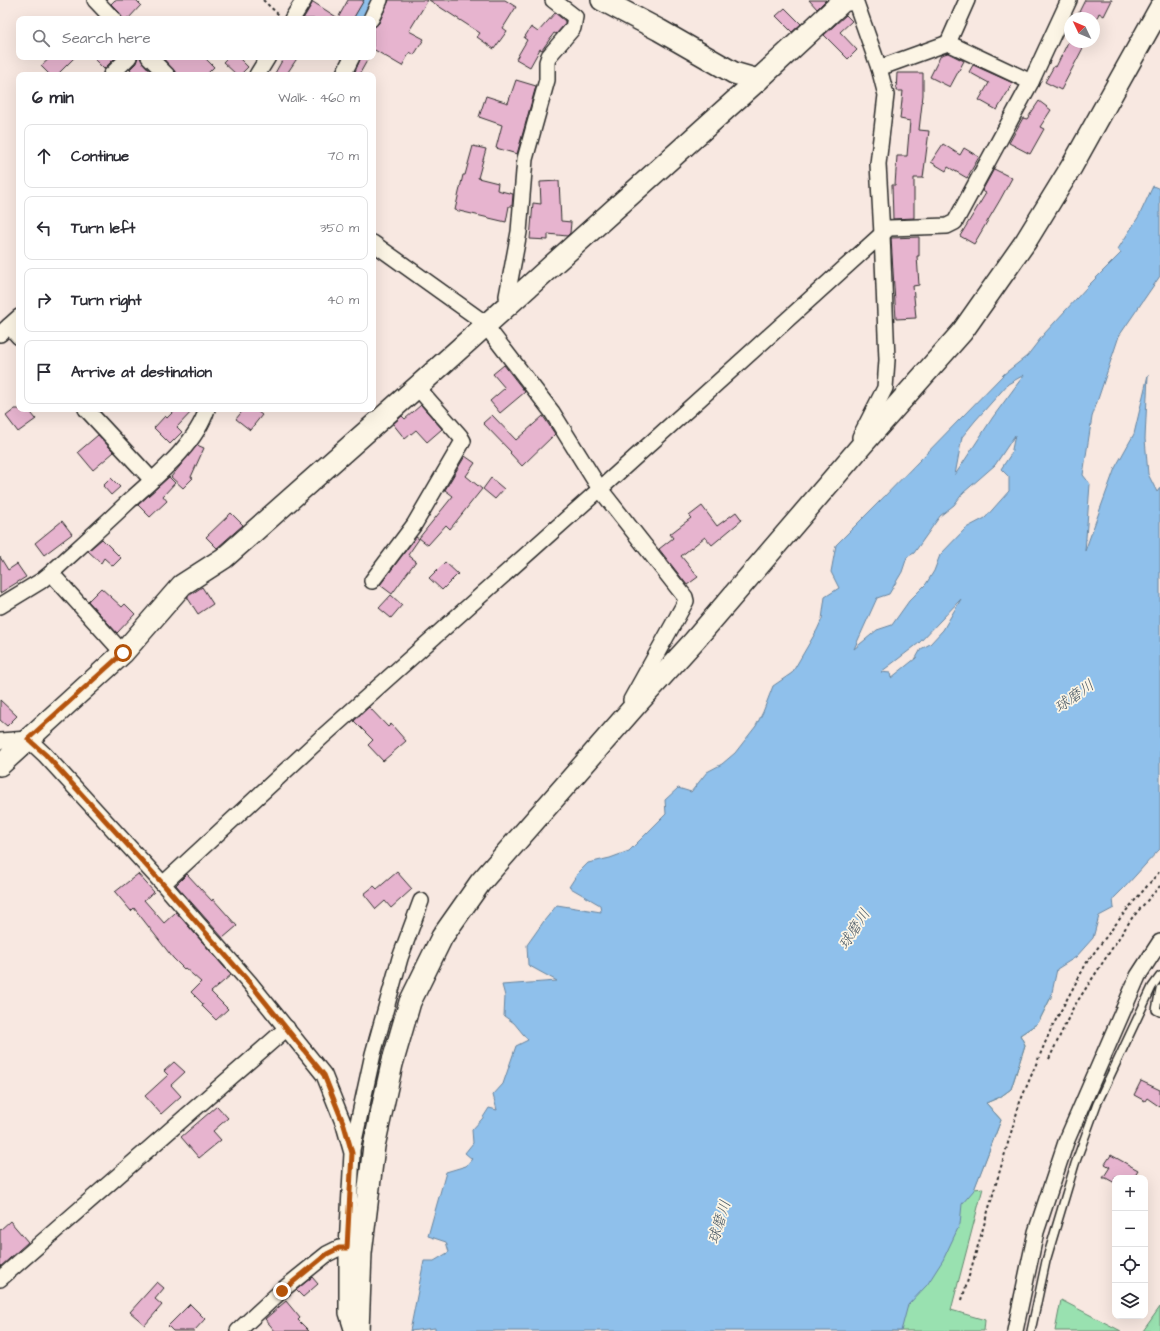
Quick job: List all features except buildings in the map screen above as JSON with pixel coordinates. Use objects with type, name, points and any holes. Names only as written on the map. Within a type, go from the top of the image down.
[{"type":"street","points":[[294,16],[304,0]]},
{"type":"street","points":[[372,16],[380,0]]},
{"type":"street","points":[[511,302],[507,296],[518,232],[525,159],[547,80],[547,62],[549,56],[573,28],[575,22],[575,18],[571,13],[553,0]]},
{"type":"street","points":[[602,0],[659,30],[734,73],[758,80]]},
{"type":"street","points":[[630,0],[748,66],[758,80]]},
{"type":"street","points":[[0,765],[123,653],[182,584],[224,558],[486,325],[758,80],[843,1],[849,0]]},
{"type":"street","points":[[855,0],[879,68],[886,95],[878,164],[887,360],[885,388],[860,437],[862,445]]},
{"type":"street","points":[[948,43],[967,0]]},
{"type":"street","points":[[163,884],[321,738],[889,228],[947,226],[955,222],[1031,82],[1068,0]]},
{"type":"street","points":[[421,901],[400,958],[373,1054],[352,1153],[347,1248],[347,1313],[352,1329],[357,1331],[361,1252],[374,1146],[392,1064],[410,1002],[442,937],[480,884],[634,707],[694,641],[862,445],[962,332],[1026,241],[1072,166],[1160,8],[1156,3],[1157,0]]},
{"type":"street","points":[[97,1],[110,16]]},
{"type":"street","points":[[879,68],[948,43],[1031,82]]},
{"type":"street","points":[[114,72],[126,60]]},
{"type":"street","points":[[151,60],[163,72]]},
{"type":"street","points":[[259,72],[266,60]]},
{"type":"street","points":[[344,72],[350,60]]},
{"type":"street","points":[[376,245],[486,325],[552,412],[600,489],[685,597],[686,601],[631,700],[634,707]]},
{"type":"street","points":[[372,581],[414,525],[463,441],[417,387]]},
{"type":"street","points":[[89,412],[152,480]]},
{"type":"street","points":[[0,606],[41,581],[51,573],[152,480],[187,445],[200,426],[206,412]]},
{"type":"street","points":[[51,573],[123,653]]},
{"type":"street","points":[[0,741],[28,739],[46,755],[163,884],[249,982],[324,1075],[344,1125],[352,1153]]},
{"type":"street","points":[[1015,1331],[1036,1232],[1066,1142],[1138,976],[1160,942]]},
{"type":"street","points":[[0,1279],[287,1028]]},
{"type":"street","points":[[238,1331],[282,1291],[327,1254],[339,1248],[347,1248]]},
{"type":"lane","points":[[1031,1331],[1046,1261],[1097,1104],[1152,987],[1160,976]]},
{"type":"lane","points":[[1160,989],[1156,1010],[1160,1012]]},
{"type":"path","points":[[263,0],[281,16]]},
{"type":"path","points":[[962,1300],[1020,1102],[1051,1029],[1087,962],[1125,912],[1160,871]]},
{"type":"path","points":[[1049,1059],[1073,1008],[1132,918],[1160,886]]},
{"type":"green space","points":[[1051,997],[1038,1023],[1020,1035],[1025,1045],[1011,1089],[1000,1097],[986,1103],[1001,1120],[974,1189],[983,1188],[951,1310],[985,1320],[984,1331],[845,1331],[961,1105]]},
{"type":"green space","points":[[1061,1300],[1121,1331],[1055,1331]]},
{"type":"green space","points":[[1160,1307],[1160,1331],[1143,1331]]},
{"type":"water","name":"球磨川","points":[[1153,186],[1160,189],[1160,276],[1119,336],[1092,417],[1083,475],[1090,484],[1085,551],[1115,468],[1134,434],[1148,375],[1145,439],[1148,474],[1157,492],[1160,488],[1160,849],[1113,899],[1114,908],[1099,916],[1093,938],[1076,957],[1057,969],[1051,997],[1038,1023],[1020,1035],[1025,1045],[1011,1089],[1000,1097],[986,1103],[1001,1120],[974,1190],[962,1204],[960,1224],[943,1260],[927,1285],[908,1305],[901,1331],[435,1331],[435,1328],[410,1331],[424,1261],[434,1261],[449,1252],[446,1242],[428,1236],[446,1172],[466,1166],[472,1159],[465,1153],[473,1143],[472,1130],[489,1108],[497,1110],[493,1095],[503,1084],[516,1046],[528,1040],[514,1023],[504,1016],[505,996],[502,985],[557,981],[528,965],[527,945],[557,905],[601,912],[600,905],[569,887],[578,873],[588,863],[610,858],[629,851],[666,814],[665,800],[678,788],[691,792],[707,772],[722,764],[735,753],[756,726],[773,686],[792,673],[817,630],[822,619],[825,597],[839,588],[831,572],[836,545],[1004,374],[1027,356],[1044,334],[1087,287],[1121,253],[1118,249],[1139,216]],"holes":[[[1024,375],[993,417],[955,475],[962,437],[1008,384]],[[1015,435],[1011,454],[1001,469],[1009,477],[1009,491],[985,518],[966,528],[940,555],[934,571],[926,584],[909,601],[892,625],[877,630],[854,649],[877,598],[889,594],[902,572],[907,557],[914,553],[940,516],[954,505],[963,493],[995,465]],[[961,599],[943,630],[930,644],[921,649],[916,658],[891,678],[890,673],[881,672],[919,643]]]},
{"type":"waterway","points":[[363,16],[371,0]]},
{"type":"route","points":[[123,653],[28,739],[46,755],[163,884],[249,982],[324,1075],[344,1125],[352,1153],[347,1248],[339,1248],[327,1254],[282,1291]]}]
